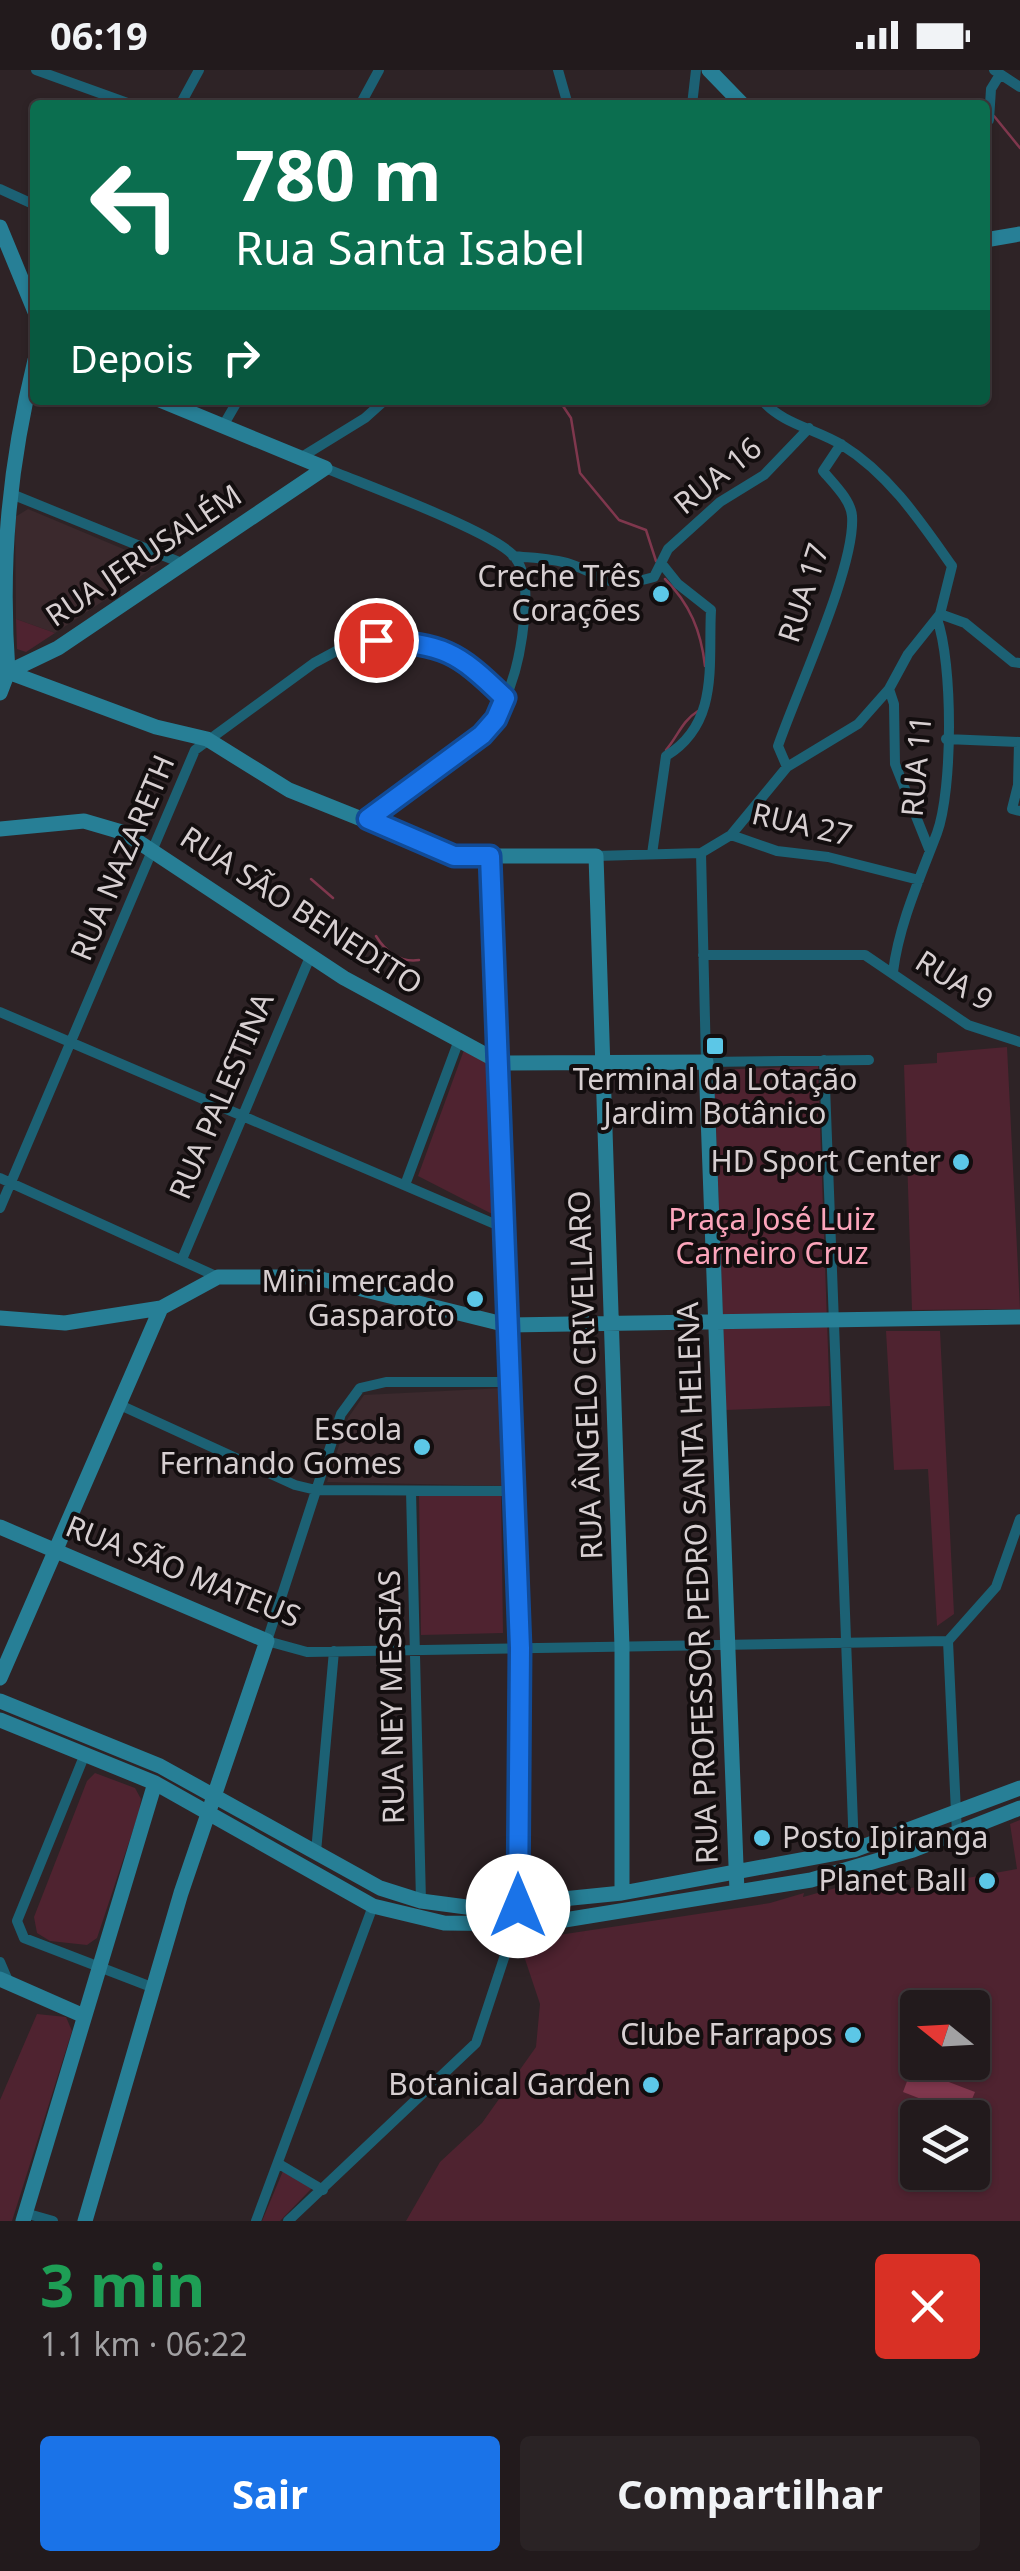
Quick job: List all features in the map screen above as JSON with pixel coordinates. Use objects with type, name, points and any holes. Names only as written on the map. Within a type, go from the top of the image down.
[{"type":"street","points":[[36,70],[119,100]]},
{"type":"street","points":[[183,100],[199,70]]},
{"type":"street","points":[[363,100],[378,70]]},
{"type":"street","points":[[558,70],[567,100]]},
{"type":"street","points":[[693,100],[696,70]]},
{"type":"street","points":[[708,70],[738,100]]},
{"type":"street","points":[[989,100],[996,73],[1020,87]]},
{"type":"street","points":[[0,189],[30,203]]},
{"type":"street","points":[[0,227],[30,300]]},
{"type":"street","points":[[990,239],[1020,234]]},
{"type":"street","points":[[0,693],[4,671],[4,491],[30,381]]},
{"type":"street","points":[[172,405],[470,530],[513,556],[572,564],[596,579],[623,584],[654,577],[662,564],[678,584],[711,610],[712,689],[685,744],[666,756],[652,854]]},
{"type":"street","points":[[223,426],[235,405]]},
{"type":"street","points":[[300,458],[379,405]]},
{"type":"street","points":[[4,671],[156,727],[207,739],[289,790],[454,856],[700,853],[731,835],[787,766],[858,724],[939,617],[952,566],[882,476],[841,444],[773,413],[766,405]]},
{"type":"street","name":"RUA 16","points":[[662,564],[668,549],[720,502],[764,476],[809,428]]},
{"type":"street","name":"RUA 17","points":[[787,766],[778,746],[836,590],[853,517],[849,505],[823,470],[841,444]]},
{"type":"street","name":"RUA JERUSALÉM","points":[[4,671],[58,648],[325,468]]},
{"type":"street","points":[[4,491],[184,564]]},
{"type":"street","points":[[368,819],[482,735],[496,719],[514,677],[525,614],[524,582],[513,556]]},
{"type":"street","points":[[939,617],[965,623],[1018,664]]},
{"type":"street","name":"RUA 11","points":[[893,972],[896,945],[943,806],[948,657],[939,617]]},
{"type":"street","name":"RUA NAZARETH","points":[[0,1208],[6,1180],[72,1043],[196,750],[314,663],[340,649],[376,640],[420,643],[454,652],[505,698]]},
{"type":"street","points":[[889,688],[894,704],[895,764],[930,848]]},
{"type":"street","points":[[946,740],[1013,738],[1019,742],[1018,786],[1012,808],[1020,811]]},
{"type":"street","name":"RUA SÃO BENEDITO","points":[[0,829],[84,820],[126,832],[310,957],[501,1062],[869,1060]]},
{"type":"street","name":"RUA 27","points":[[731,835],[777,851],[828,857],[919,880]]},
{"type":"street","name":"RUA PROFESSOR PEDRO SANTA HELENA","points":[[700,853],[737,1892]]},
{"type":"street","points":[[490,856],[501,1062],[511,1491],[520,1648],[518,1906]]},
{"type":"street","name":"RUA ÂNGELO CRIVELLARO","points":[[596,856],[622,1646],[622,1894]]},
{"type":"street","name":"RUA 9","points":[[703,955],[865,954],[968,1025],[1020,1042]]},
{"type":"street","name":"RUA PALESTINA","points":[[183,1257],[310,957]]},
{"type":"street","points":[[0,1012],[504,1228]]},
{"type":"street","points":[[405,1185],[459,1040]]},
{"type":"street","points":[[824,1060],[854,1850]]},
{"type":"street","points":[[6,1180],[218,1276],[313,1276],[508,1326],[1020,1318]]},
{"type":"street","points":[[0,1318],[65,1323],[161,1308],[218,1276]]},
{"type":"street","points":[[0,1678],[161,1308]]},
{"type":"street","points":[[85,2221],[214,1794],[341,1414],[360,1388],[386,1382],[508,1382]]},
{"type":"street","points":[[120,1405],[295,1485],[316,1490],[511,1491]]},
{"type":"street","name":"RUA NEY MESSIAS","points":[[411,1491],[421,1901]]},
{"type":"street","points":[[957,1834],[948,1641],[996,1586],[1020,1519]]},
{"type":"street","name":"RUA SÃO MATEUS","points":[[0,1527],[267,1641],[307,1652],[948,1641]]},
{"type":"street","points":[[316,1852],[334,1651]]},
{"type":"street","points":[[0,1700],[214,1794],[380,1888],[421,1901],[474,1908],[622,1894],[854,1850],[1020,1788]]},
{"type":"street","points":[[0,1720],[154,1783],[209,1810],[373,1906],[444,1923],[510,1926],[737,1892],[857,1869],[1020,1808]]},
{"type":"street","points":[[85,1754],[20,1912],[18,1931],[97,1969],[154,1988]]},
{"type":"street","points":[[53,2221],[24,2217],[154,1783]]},
{"type":"street","points":[[286,1856],[295,1840]]},
{"type":"street","points":[[256,2221],[373,1906]]},
{"type":"street","points":[[288,2221],[476,2044],[510,1926]]},
{"type":"street","points":[[0,1962],[4,1981],[84,2016]]},
{"type":"street","points":[[279,2164],[323,2190]]},
{"type":"shaded area","points":[[28,509],[159,564],[55,633],[16,619],[15,517]]},
{"type":"shaded area","name":"Escola Fernando Gomes","points":[[504,1388],[508,1486],[327,1482],[348,1418],[364,1395]]},
{"type":"shaded area","points":[[908,2080],[944,2080],[975,2092],[972,2100],[924,2100],[903,2092]]},
{"type":"green space","points":[[16,619],[55,633],[26,652],[17,649]]},
{"type":"green space","name":"HD Sport Center","points":[[1007,1047],[1020,1309],[912,1310],[904,1065],[937,1063],[937,1053]]},
{"type":"green space","points":[[464,1050],[495,1064],[498,1217],[418,1176]]},
{"type":"green space","name":"Praça José Luiz Carneiro Cruz","points":[[818,1066],[830,1406],[726,1410],[714,1070]]},
{"type":"green space","points":[[886,1331],[940,1331],[954,1614],[937,1626],[928,1469],[894,1470]]},
{"type":"green space","points":[[501,1494],[503,1633],[421,1635],[419,1496]]},
{"type":"green space","points":[[95,1773],[135,1788],[141,1799],[139,1812],[97,1938],[87,1945],[50,1941],[37,1933],[34,1917],[87,1781]]},
{"type":"green space","points":[[1020,1820],[1020,2221],[406,2221],[440,2162],[482,2123],[536,2047],[540,2004],[519,1941],[770,1903],[804,1893],[803,1897],[894,1872],[906,1889],[1017,1869],[1010,1824]]},
{"type":"green space","points":[[37,2014],[66,2017],[72,2031],[12,2221],[0,2221],[0,2100]]},
{"type":"green space","points":[[283,2171],[312,2188],[280,2221],[262,2221]]},
{"type":"waterway","points":[[994,116],[1020,148]]},
{"type":"waterway","points":[[562,405],[571,418],[580,473],[619,520],[646,530],[656,561]]},
{"type":"waterway","points":[[665,579],[693,619],[705,666]]},
{"type":"waterway","points":[[666,750],[698,711]]},
{"type":"waterway","points":[[311,879],[333,898]]},
{"type":"waterway","points":[[376,936],[394,955],[419,960]]},
{"type":"place","name":"Creche Três Corações","points":[[661,594]]},
{"type":"place","name":"Terminal da Lotação Jardim Botânico","points":[[715,1046]]},
{"type":"place","name":"HD Sport Center","points":[[961,1162]]},
{"type":"place","name":"Mini mercado Gasparoto","points":[[475,1299]]},
{"type":"place","name":"Escola Fernando Gomes","points":[[422,1447]]},
{"type":"place","name":"Posto Ipiranga","points":[[762,1838]]},
{"type":"place","name":"Planet Ball","points":[[987,1881]]},
{"type":"place","name":"Clube Farrapos","points":[[853,2035]]},
{"type":"place","name":"Botanical Garden","points":[[651,2085]]},
{"type":"route","points":[[376,640],[420,643],[454,652],[505,698],[496,719],[482,735],[368,819],[454,856],[490,856],[501,1062],[511,1491],[520,1648],[518,1906]]}]
